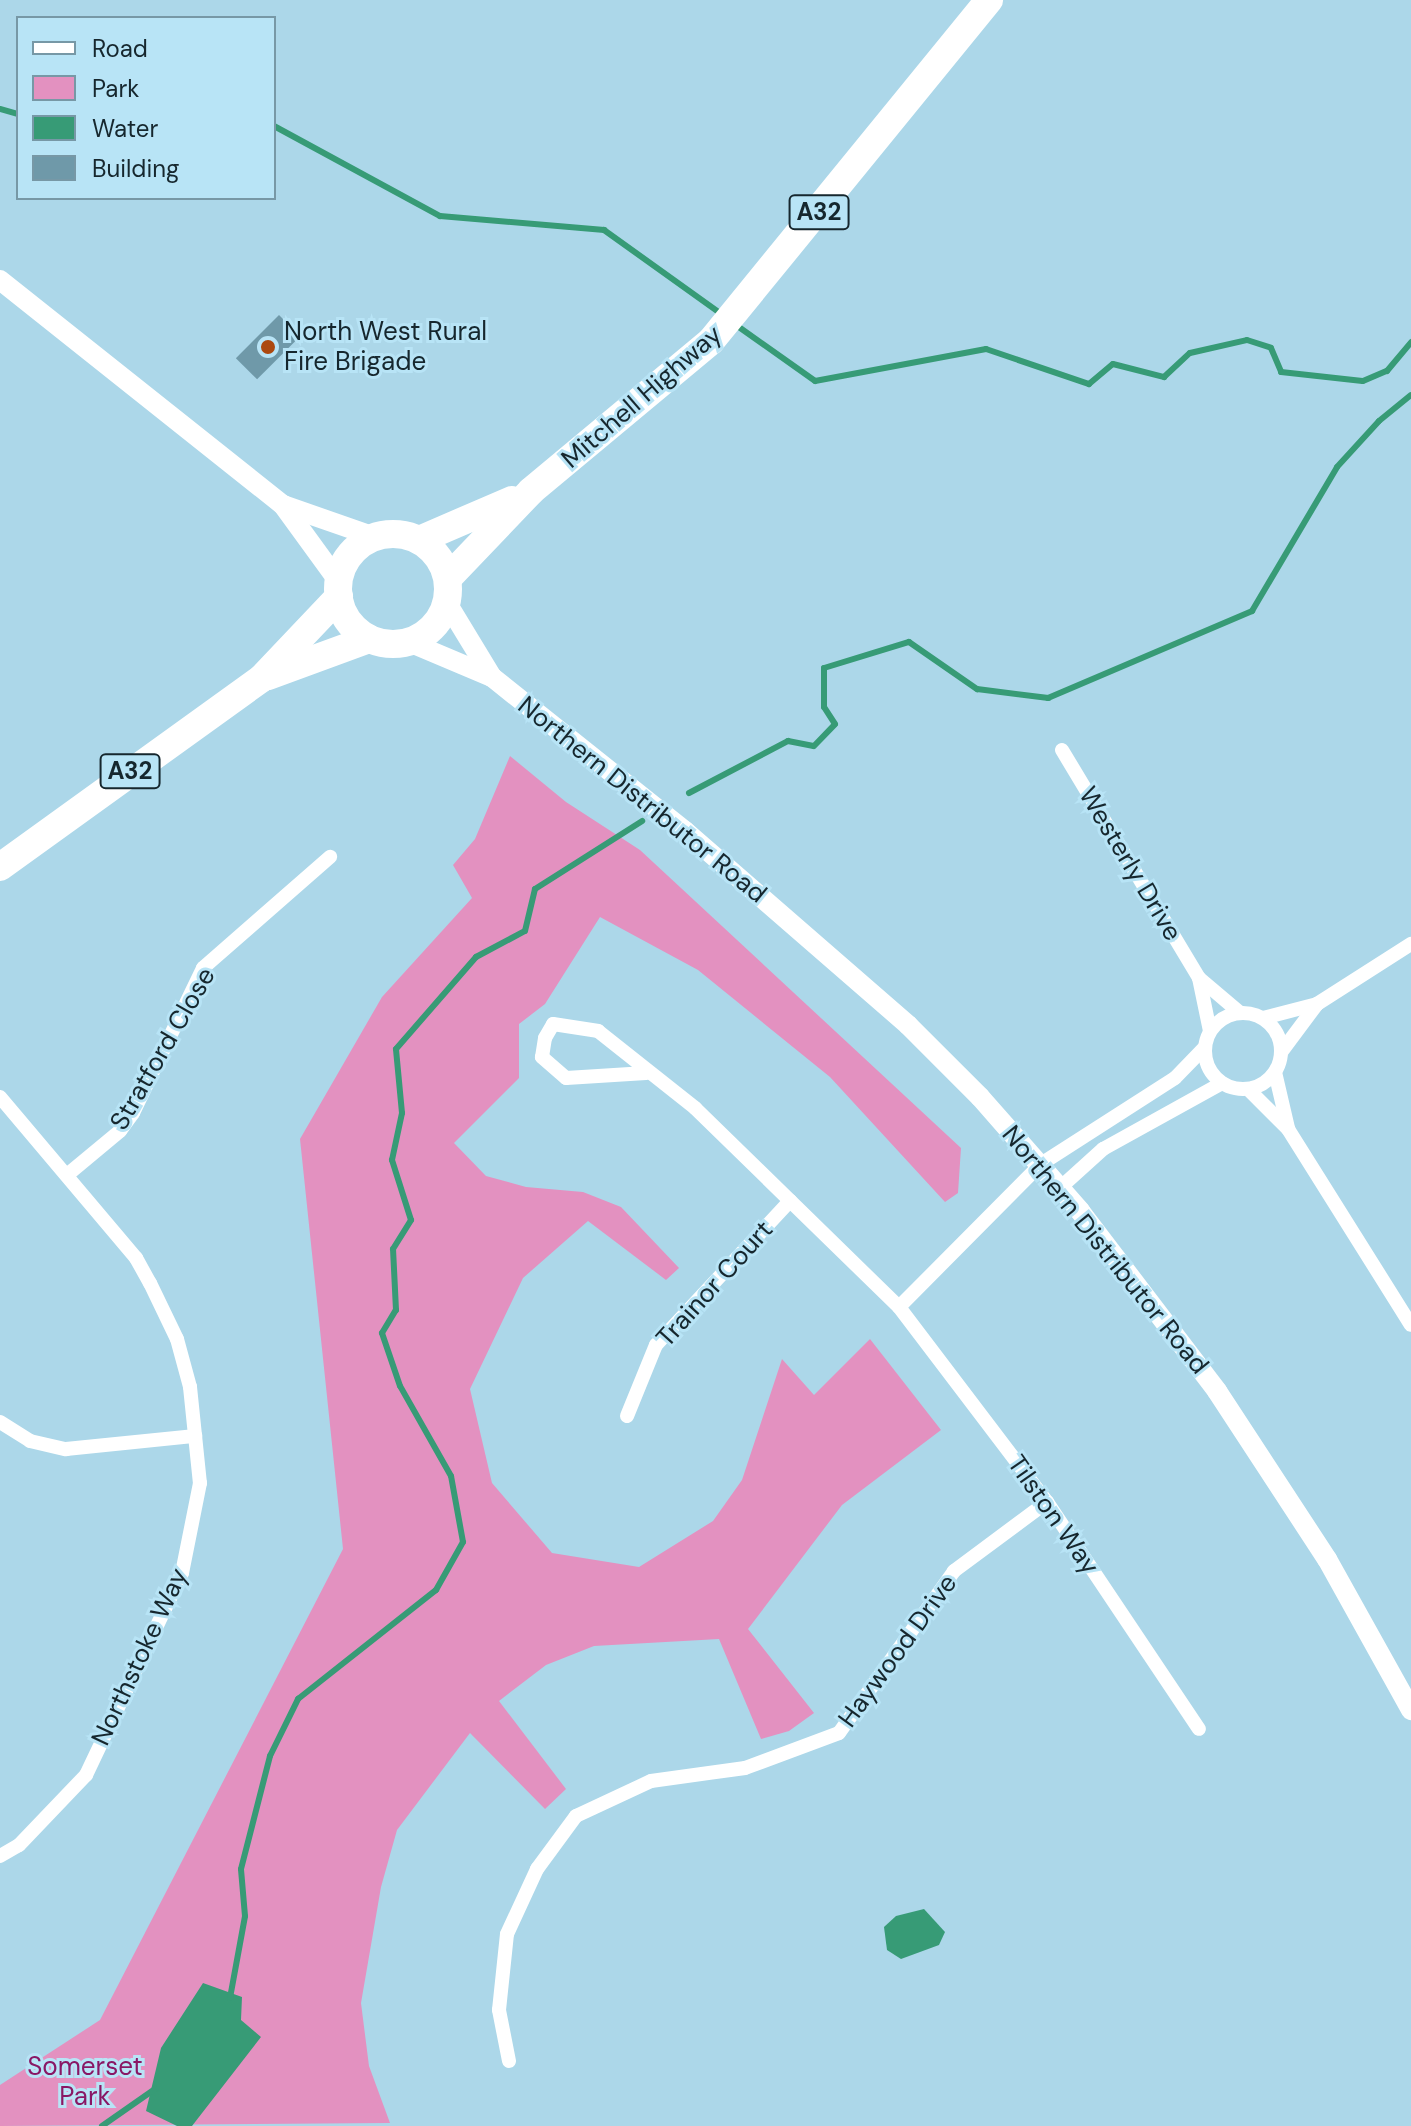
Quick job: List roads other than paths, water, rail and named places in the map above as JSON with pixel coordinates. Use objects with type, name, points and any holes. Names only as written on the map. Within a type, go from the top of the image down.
[{"type":"highway","name":"Mitchell Highway","points":[[448,590],[531,491],[711,341],[989,0]]},
{"type":"highway","name":"Mitchell Highway","points":[[419,540],[531,491]]},
{"type":"highway","name":"A32","points":[[0,867],[262,678],[339,589],[355,550],[375,537],[395,534],[419,540]]},
{"type":"highway","points":[[419,540],[439,557],[448,590]]},
{"type":"highway","points":[[339,589],[350,623],[369,639]]},
{"type":"highway","name":"A32","points":[[262,678],[369,639],[409,642],[433,628],[448,590]]},
{"type":"main road","points":[[0,280],[283,505],[339,589]]},
{"type":"main road","points":[[283,505],[375,537]]},
{"type":"main road","name":"Northern Distributor Road","points":[[448,590],[492,677]]},
{"type":"main road","name":"Northern Distributor Road","points":[[409,642],[492,677],[685,831],[908,1025],[1041,1164],[1250,1438],[1327,1559],[1411,1710]]},
{"type":"street","name":"Westerly Drive","points":[[1062,750],[1199,978],[1239,1012]]},
{"type":"street","name":"Stratford Close","points":[[67,1175],[120,1131],[133,1113],[203,968],[330,857]]},
{"type":"street","points":[[899,1307],[1041,1164],[1175,1078],[1205,1047],[1210,1031],[1239,1012],[1263,1018],[1317,1004],[1411,944]]},
{"type":"street","name":"Westerly Drive","points":[[1199,978],[1210,1031]]},
{"type":"street","points":[[1288,1129],[1275,1072],[1282,1051],[1317,1004]]},
{"type":"street","points":[[1263,1018],[1276,1032],[1282,1051]]},
{"type":"street","name":"Tilston Way","points":[[646,1073],[566,1078],[542,1057],[545,1038],[553,1024],[598,1031],[646,1073],[695,1108],[899,1307],[1047,1502],[1199,1729]]},
{"type":"street","points":[[1205,1047],[1211,1073],[1222,1083],[1248,1089],[1288,1129],[1411,1325]]},
{"type":"street","points":[[1248,1089],[1275,1072]]},
{"type":"street","points":[[1061,1187],[1103,1149],[1222,1083]]},
{"type":"street","name":"Northstoke Way","points":[[0,1097],[136,1258],[150,1283],[177,1339],[195,1436],[200,1483],[182,1573],[86,1775],[19,1845],[0,1856]]},
{"type":"street","name":"Trainor Court","points":[[627,1416],[656,1345],[790,1201]]},
{"type":"street","points":[[0,1422],[30,1441],[66,1449],[195,1436]]},
{"type":"street","name":"Haywood Drive","points":[[509,2061],[499,2010],[507,1934],[537,1869],[576,1816],[651,1781],[745,1768],[839,1733],[954,1571],[1047,1502]]},
{"type":"water","points":[[924,1909],[945,1932],[939,1945],[901,1959],[887,1950],[884,1927],[896,1916]]},
{"type":"water","points":[[203,1983],[242,1997],[241,2020],[261,2037],[192,2126],[177,2126],[146,2111],[161,2048]]},
{"type":"waterway","points":[[0,109],[16,113]]},
{"type":"waterway","points":[[276,127],[440,216],[604,230],[724,316]]},
{"type":"waterway","points":[[736,325],[815,381],[986,349],[1089,384],[1113,364],[1164,377],[1190,353],[1247,340],[1271,348],[1281,372],[1363,381],[1387,371],[1411,342]]},
{"type":"waterway","points":[[689,793],[788,741],[814,746],[835,724],[824,707],[824,668],[909,642],[977,689],[1048,698],[1252,611],[1337,467],[1379,421],[1411,395]]},
{"type":"waterway","points":[[230,1998],[245,1916],[241,1869],[270,1756],[298,1699],[436,1590],[463,1542],[451,1476],[400,1386],[382,1333],[396,1310],[393,1249],[411,1220],[392,1160],[402,1113],[396,1049],[476,957],[525,931],[535,889],[642,821]]},
{"type":"waterway","points":[[102,2126],[155,2089]]},
{"type":"place","name":"North West Rural Fire Brigade","points":[[268,347]]},
{"type":"park label","name":"Somerset Park","points":[[85,2082]]}]
